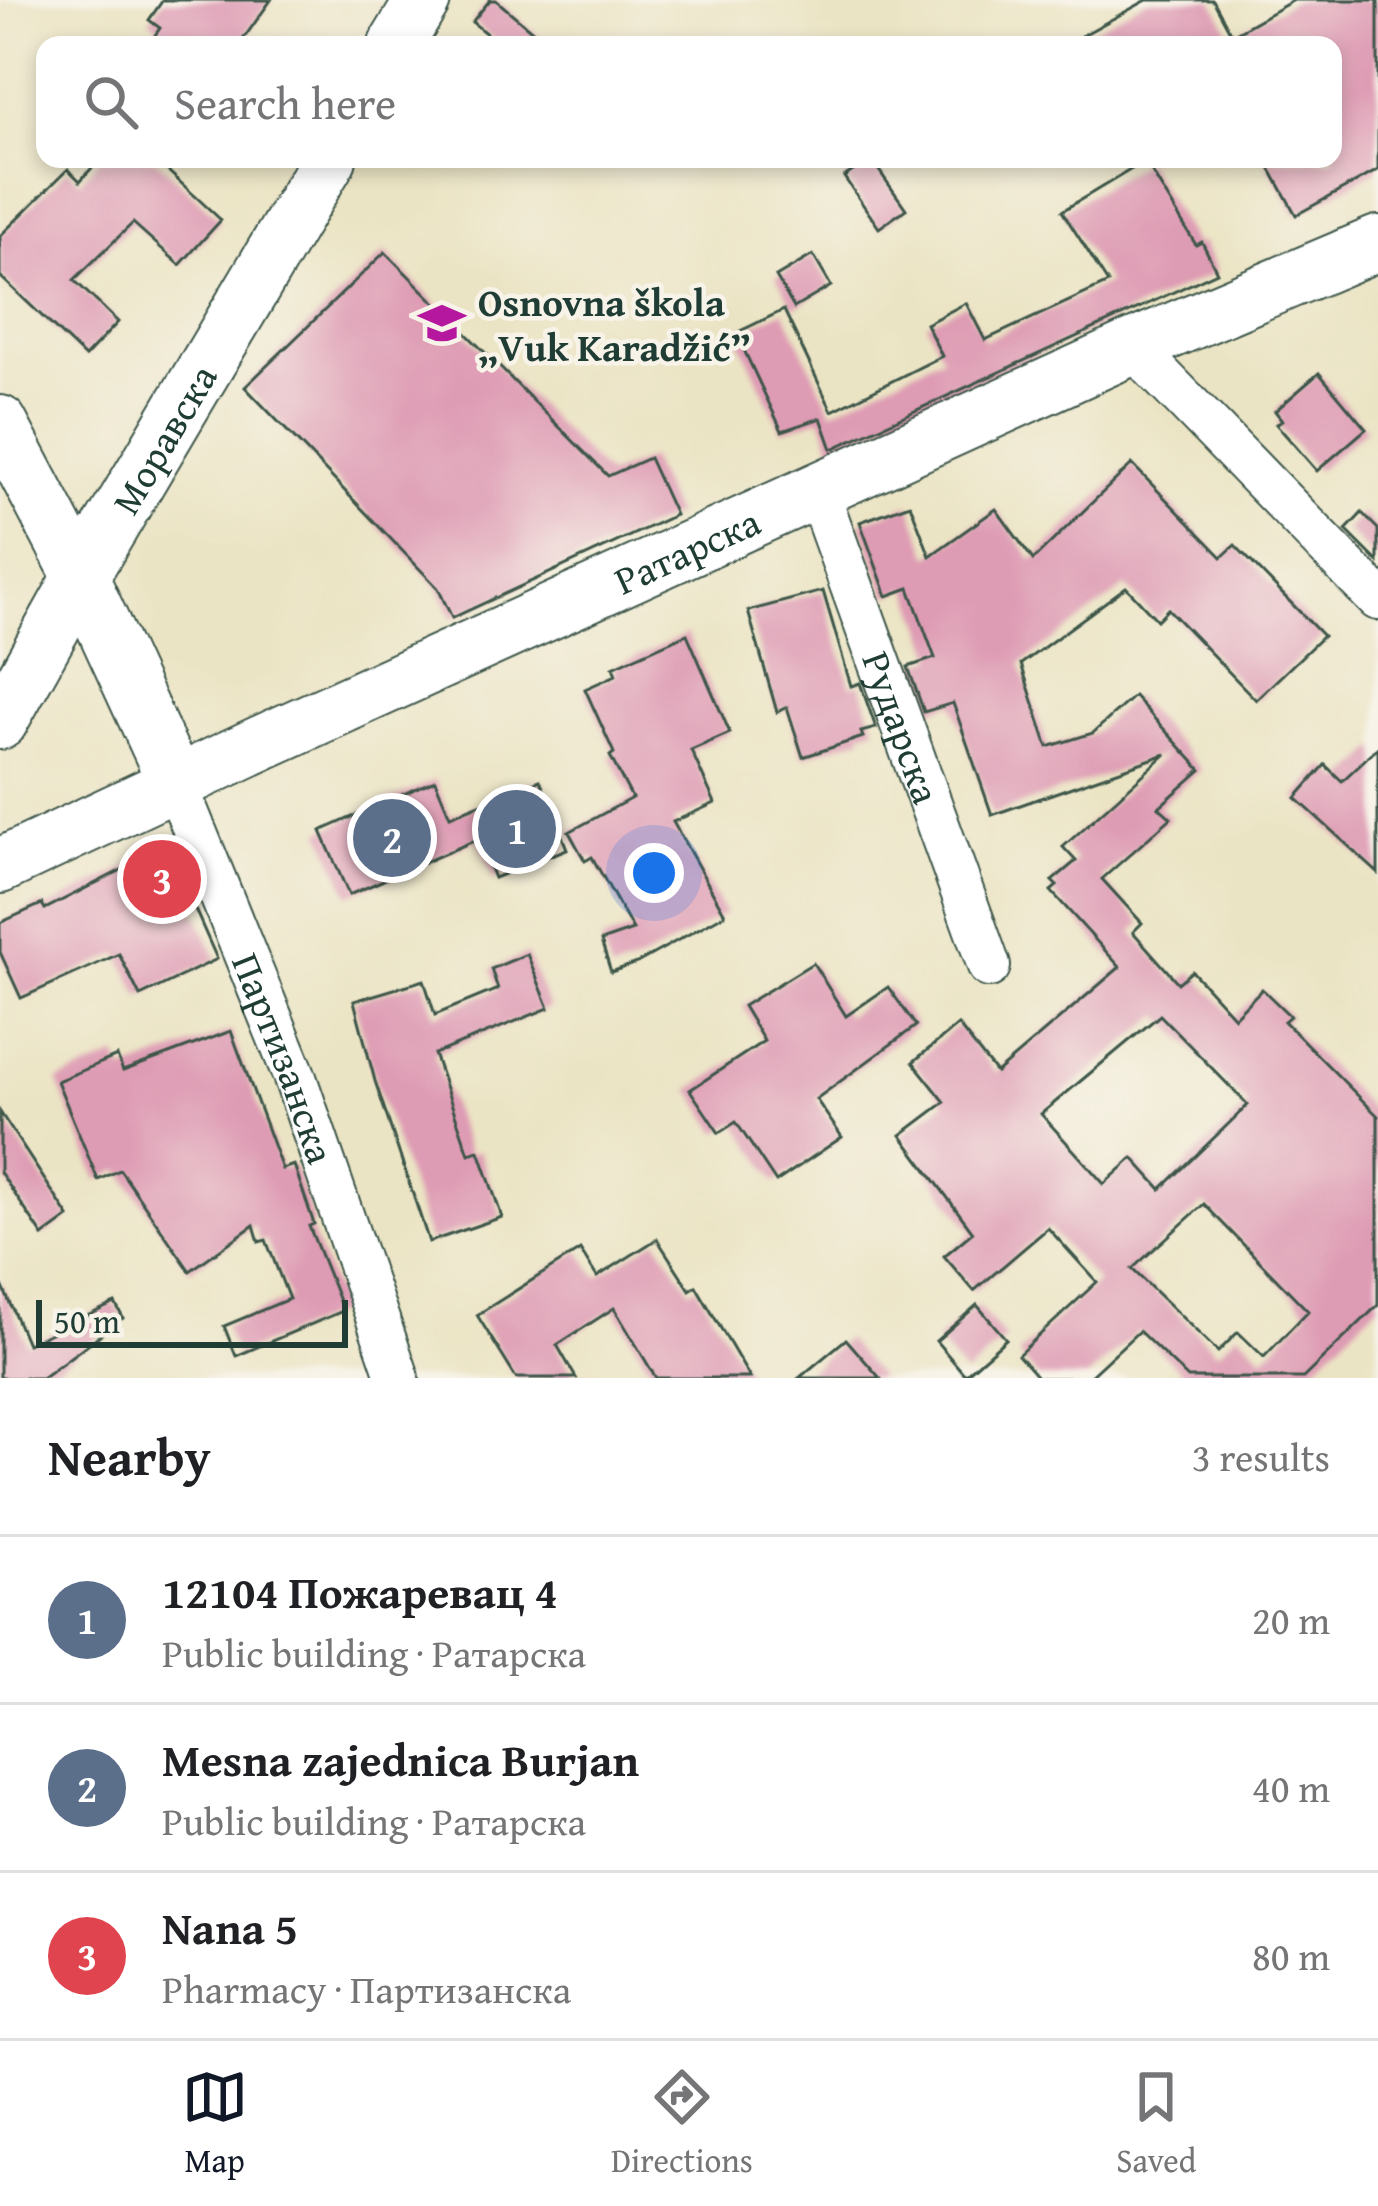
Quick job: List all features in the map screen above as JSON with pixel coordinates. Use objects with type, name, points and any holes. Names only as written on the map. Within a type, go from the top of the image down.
[{"type":"street","points":[[401,36],[423,0]]},
{"type":"street","name":"Моравска","points":[[0,722],[323,168]]},
{"type":"street","name":"Ратарска","points":[[0,866],[1133,346],[1378,243]]},
{"type":"street","points":[[1133,346],[1378,599]]},
{"type":"street","name":"Партизанска","points":[[0,423],[81,577],[175,782],[294,1075],[398,1378]]},
{"type":"street","name":"Рударска","points":[[817,490],[989,966]]},
{"type":"building","points":[[163,0],[271,0],[245,36],[154,36],[160,28],[149,20]]},
{"type":"building","points":[[490,0],[496,0],[538,36],[489,36],[472,22]]},
{"type":"building","points":[[1147,0],[1213,0],[1232,35],[1294,0],[1378,0],[1378,170],[1296,215],[1270,168],[1342,168],[1342,36],[1081,36]]},
{"type":"building","points":[[92,168],[165,168],[221,220],[180,265],[133,223],[74,280],[118,322],[85,357],[0,276],[0,236],[68,169],[80,181]]},
{"type":"building","points":[[858,168],[877,168],[906,209],[879,228],[844,177]]},
{"type":"building","points":[[1133,168],[1149,168],[1196,245],[1202,242],[1217,272],[832,449],[821,418],[782,431],[736,333],[784,310],[832,411],[942,356],[926,324],[966,303],[985,340],[1108,283],[1062,211]]},
{"type":"building","points":[[385,252],[608,476],[649,458],[675,515],[452,618],[438,588],[245,387]]},
{"type":"building","points":[[813,255],[831,286],[794,308],[776,277]]},
{"type":"building","points":[[1319,373],[1366,429],[1317,471],[1276,424],[1282,420],[1275,411]]},
{"type":"building","points":[[1132,464],[1222,557],[1235,545],[1323,636],[1256,700],[1168,609],[1157,620],[1126,587],[1021,664],[1048,747],[1093,733],[1134,696],[1201,770],[1159,807],[1171,818],[1102,879],[1142,923],[1133,932],[1178,983],[1192,971],[1234,1017],[1262,989],[1290,1016],[1284,1021],[1378,1116],[1378,1305],[1303,1378],[1188,1378],[1139,1331],[1088,1378],[1038,1378],[1018,1355],[1097,1282],[1048,1228],[974,1291],[944,1256],[973,1232],[901,1135],[945,1102],[913,1062],[958,1025],[996,1073],[1120,967],[1051,891],[1057,886],[1052,881],[1076,861],[1063,847],[1166,754],[992,815],[953,703],[924,712],[908,667],[935,658],[909,588],[887,596],[860,522],[910,504],[930,556],[996,509],[1033,560]],"holes":[[[1160,1015],[1248,1105],[1161,1189],[1133,1158],[1104,1184],[1041,1114]],[[1204,1204],[1308,1311],[1264,1357],[1238,1332],[1218,1352],[1132,1269]]]},
{"type":"building","points":[[1362,513],[1378,529],[1378,562],[1346,530]]},
{"type":"building","points":[[823,591],[851,686],[860,683],[876,728],[803,757],[787,707],[777,712],[748,611]]},
{"type":"building","points":[[687,634],[730,733],[691,750],[715,803],[673,822],[725,914],[637,963],[611,972],[601,941],[633,930],[592,857],[585,861],[569,832],[632,798],[585,689],[616,675],[613,667]]},
{"type":"building","points":[[1378,747],[1378,873],[1296,798],[1325,765],[1342,781]]},
{"type":"building","points":[[435,780],[450,816],[540,780],[567,849],[494,878],[478,839],[349,895],[321,831]]},
{"type":"building","points":[[141,860],[178,871],[217,959],[140,996],[119,954],[21,998],[0,952],[0,923],[42,904],[45,909]]},
{"type":"building","points":[[527,954],[549,1008],[434,1054],[469,1154],[479,1151],[502,1217],[429,1242],[375,1081],[354,1001],[424,980],[435,1015],[498,989],[491,969]]},
{"type":"building","points":[[813,963],[846,1016],[888,987],[916,1026],[816,1099],[842,1137],[776,1182],[736,1122],[719,1133],[690,1090],[764,1041],[743,1006]]},
{"type":"building","points":[[231,1031],[282,1169],[294,1165],[314,1224],[309,1226],[343,1311],[236,1356],[224,1326],[289,1299],[266,1240],[259,1242],[254,1225],[190,1271],[120,1170],[98,1180],[57,1081],[117,1056],[123,1071]]},
{"type":"building","points":[[0,1112],[69,1217],[43,1236],[0,1172]]},
{"type":"building","points":[[657,1239],[690,1290],[696,1286],[750,1378],[656,1378],[614,1308],[557,1345],[576,1378],[516,1378],[477,1315],[580,1250],[597,1277]]},
{"type":"building","points":[[0,1280],[27,1344],[115,1303],[123,1318],[42,1378],[0,1378]]},
{"type":"building","points":[[977,1305],[1006,1339],[965,1375],[936,1341]]},
{"type":"building","points":[[846,1339],[880,1378],[799,1378]]},
{"type":"place","name":"Osnovna škola „Vuk Karadžić”","points":[[442,323]]},
{"type":"place","name":"12104 Пожаревац 4","points":[[517,829]]},
{"type":"place","name":"Mesna zajednica Burjan","points":[[392,838]]},
{"type":"place","name":"Nana 5","points":[[162,879]]}]
